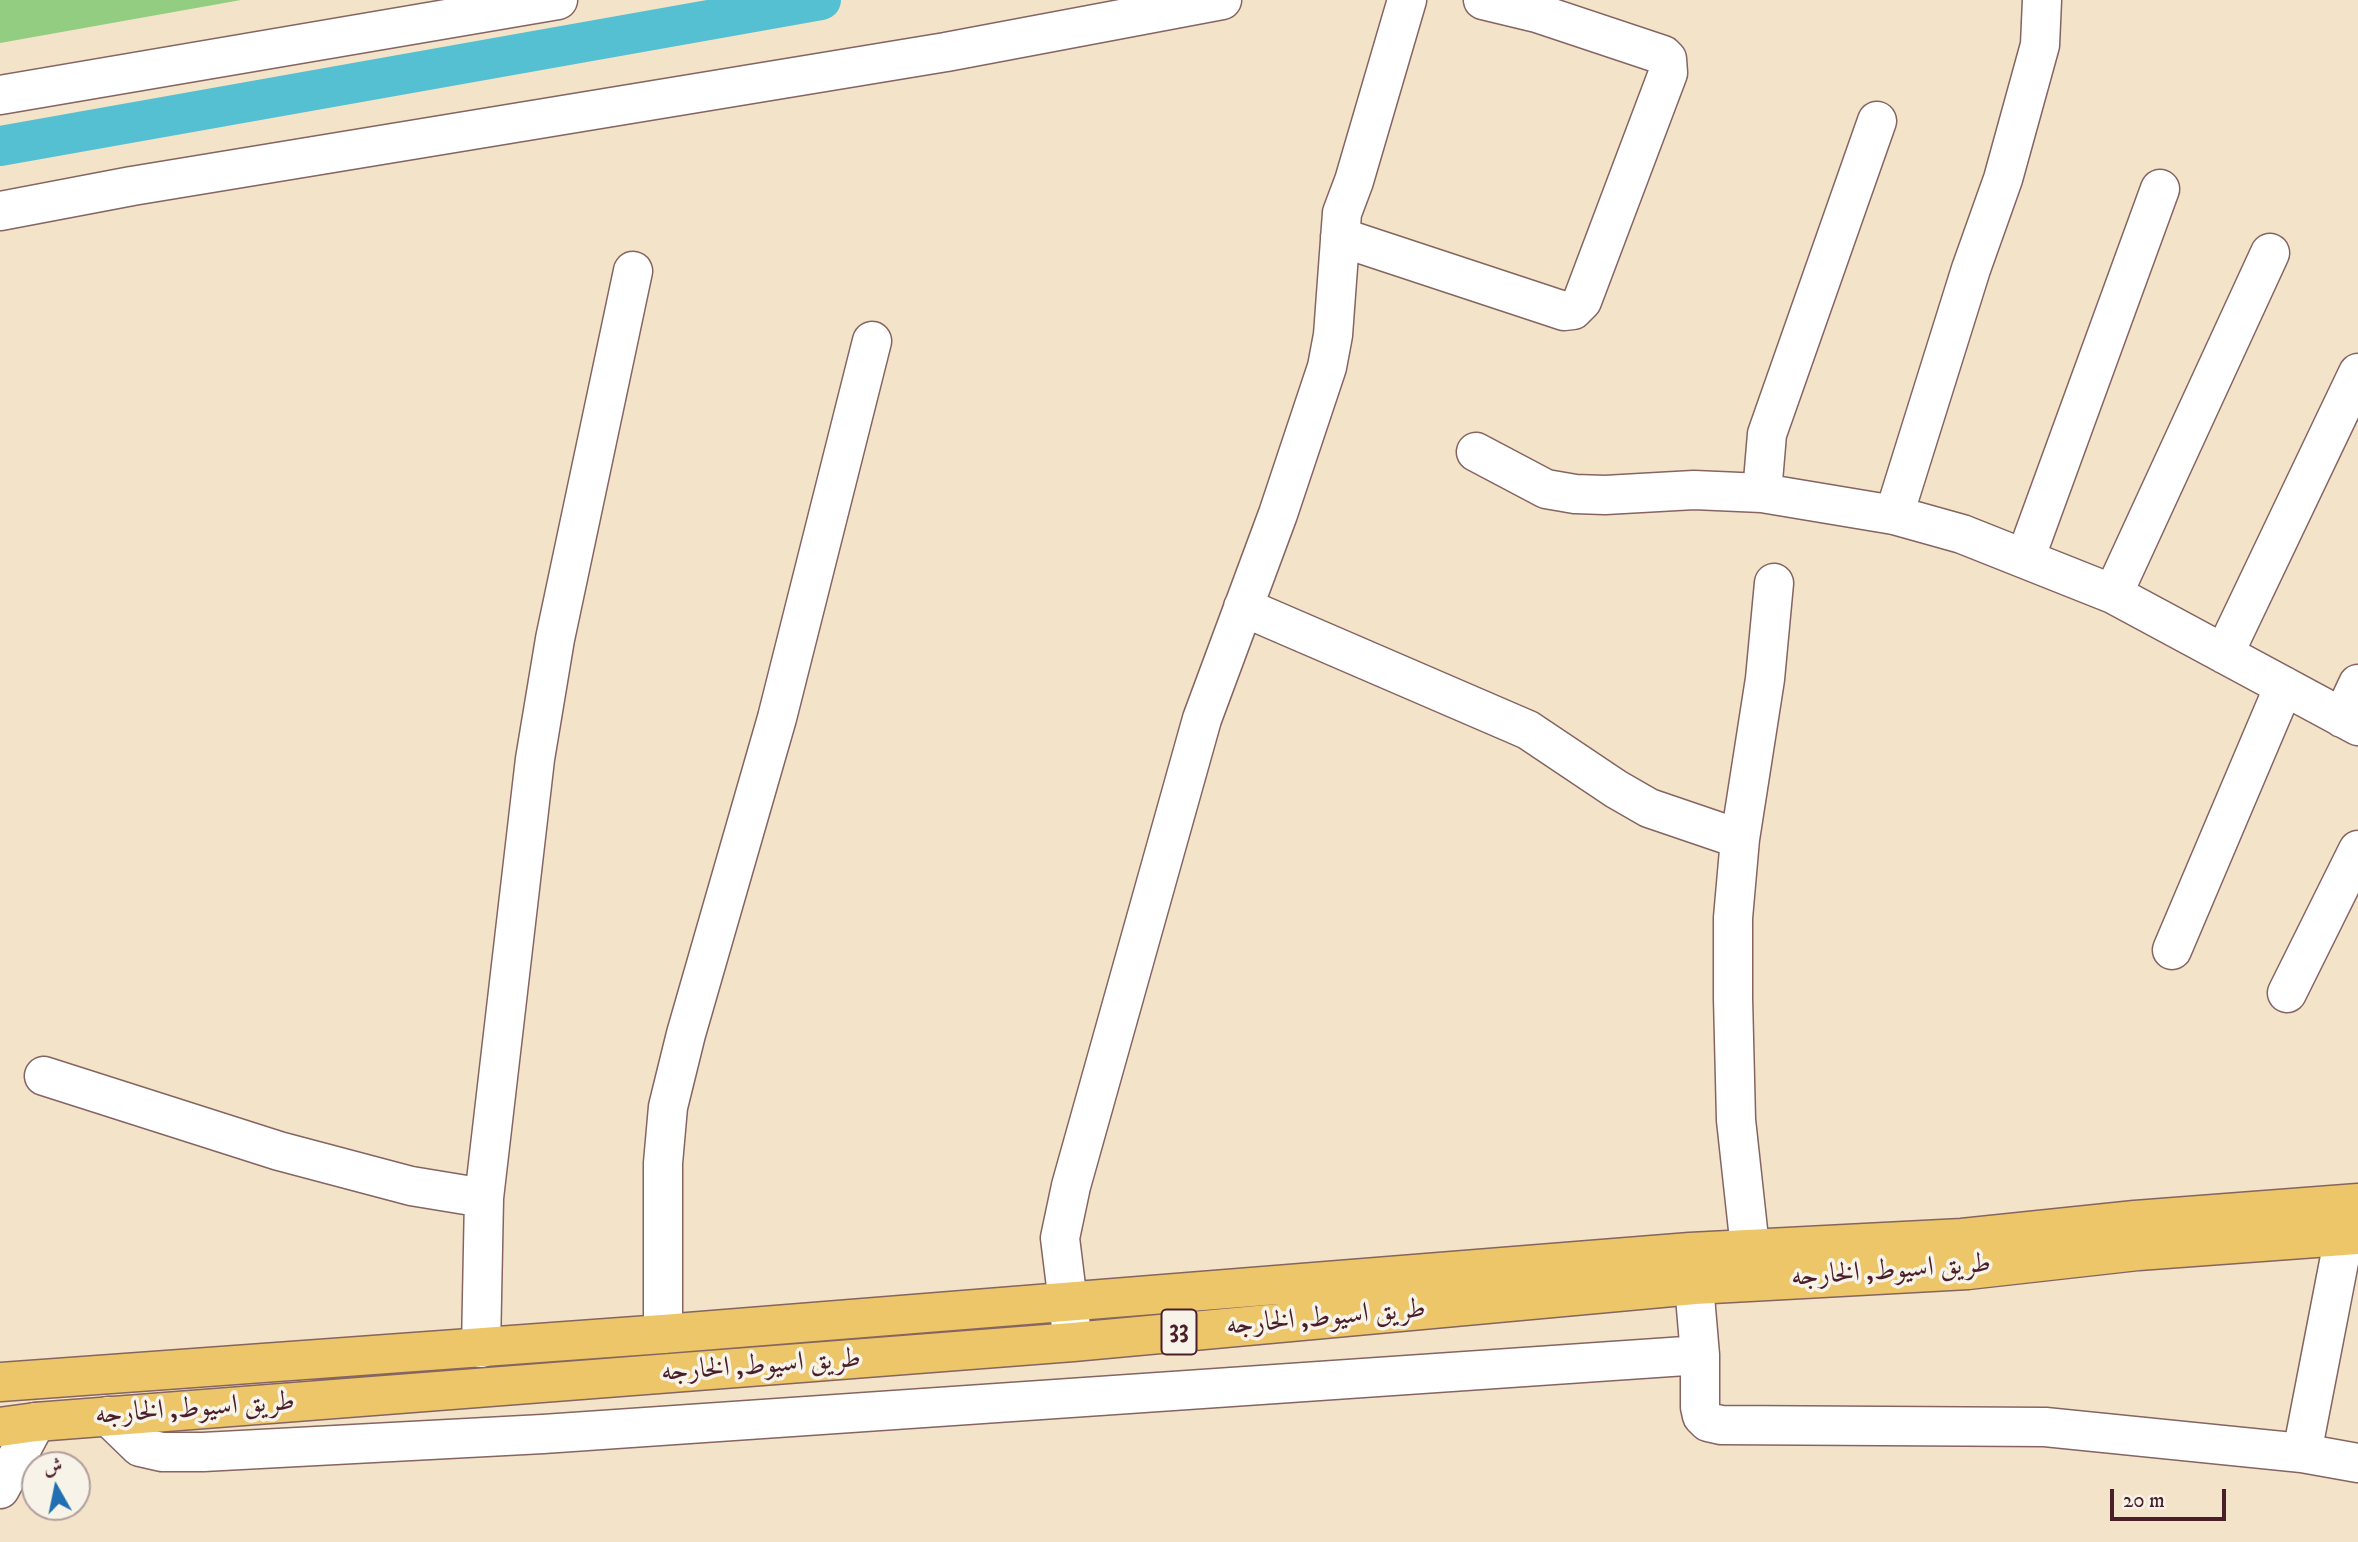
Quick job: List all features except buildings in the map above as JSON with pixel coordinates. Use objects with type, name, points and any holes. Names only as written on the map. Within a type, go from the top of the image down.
[{"type":"highway","name":"طريق اسيوط, الخارجه","points":[[0,1382],[481,1348],[1750,1248],[1949,1239],[2135,1220],[2353,1224]]},
{"type":"highway","name":"طريق اسيوط, الخارجه","points":[[18,1424],[1073,1342],[1694,1285],[1968,1270],[2353,1224]]},
{"type":"street","points":[[0,95],[558,0]]},
{"type":"street","points":[[0,211],[145,183],[946,52],[1222,0]]},
{"type":"street","points":[[1073,1342],[1060,1238],[1071,1186],[1202,719],[1278,514],[1327,367],[1333,335],[1342,213],[1354,181],[1407,0]]},
{"type":"street","points":[[1340,237],[1564,311],[1573,310],[1582,301],[1668,73],[1667,59],[1663,55],[1537,13],[1483,0]]},
{"type":"street","points":[[1894,515],[1967,282],[2003,179],[2040,45],[2042,0]]},
{"type":"street","points":[[1762,493],[1767,434],[1877,121]]},
{"type":"street","points":[[2025,559],[2161,189]]},
{"type":"street","points":[[2113,594],[2270,253]]},
{"type":"street","points":[[481,1348],[484,1198],[535,759],[555,639],[633,271]]},
{"type":"street","points":[[663,1334],[663,1163],[668,1107],[685,1034],[777,718],[872,341]]},
{"type":"street","points":[[2224,654],[2358,373]]},
{"type":"street","points":[[1476,452],[1546,489],[1575,494],[1694,490],[1762,493],[1894,515],[1962,534],[2113,594],[2350,722],[2358,684]]},
{"type":"street","points":[[1750,1248],[1736,1120],[1732,998],[1733,918],[1740,839],[1765,679],[1773,583]]},
{"type":"street","points":[[1243,607],[1528,730],[1649,808],[1740,839]]},
{"type":"street","points":[[2172,950],[2284,686]]},
{"type":"street","points":[[2287,992],[2358,850]]},
{"type":"street","points":[[44,1076],[279,1151],[411,1186],[484,1198]]},
{"type":"street","points":[[2302,1453],[2353,1224]]},
{"type":"street","points":[[1694,1285],[1700,1355],[1700,1407],[1702,1416],[1708,1422],[1721,1425],[2045,1427],[2302,1453],[2358,1463]]},
{"type":"street","points":[[108,1416],[140,1447],[162,1452],[203,1452],[543,1434],[1700,1355]]},
{"type":"street","points":[[0,1489],[18,1424]]},
{"type":"green space","points":[[0,0],[241,0],[0,43]]},
{"type":"waterway","points":[[0,146],[821,0]]}]
